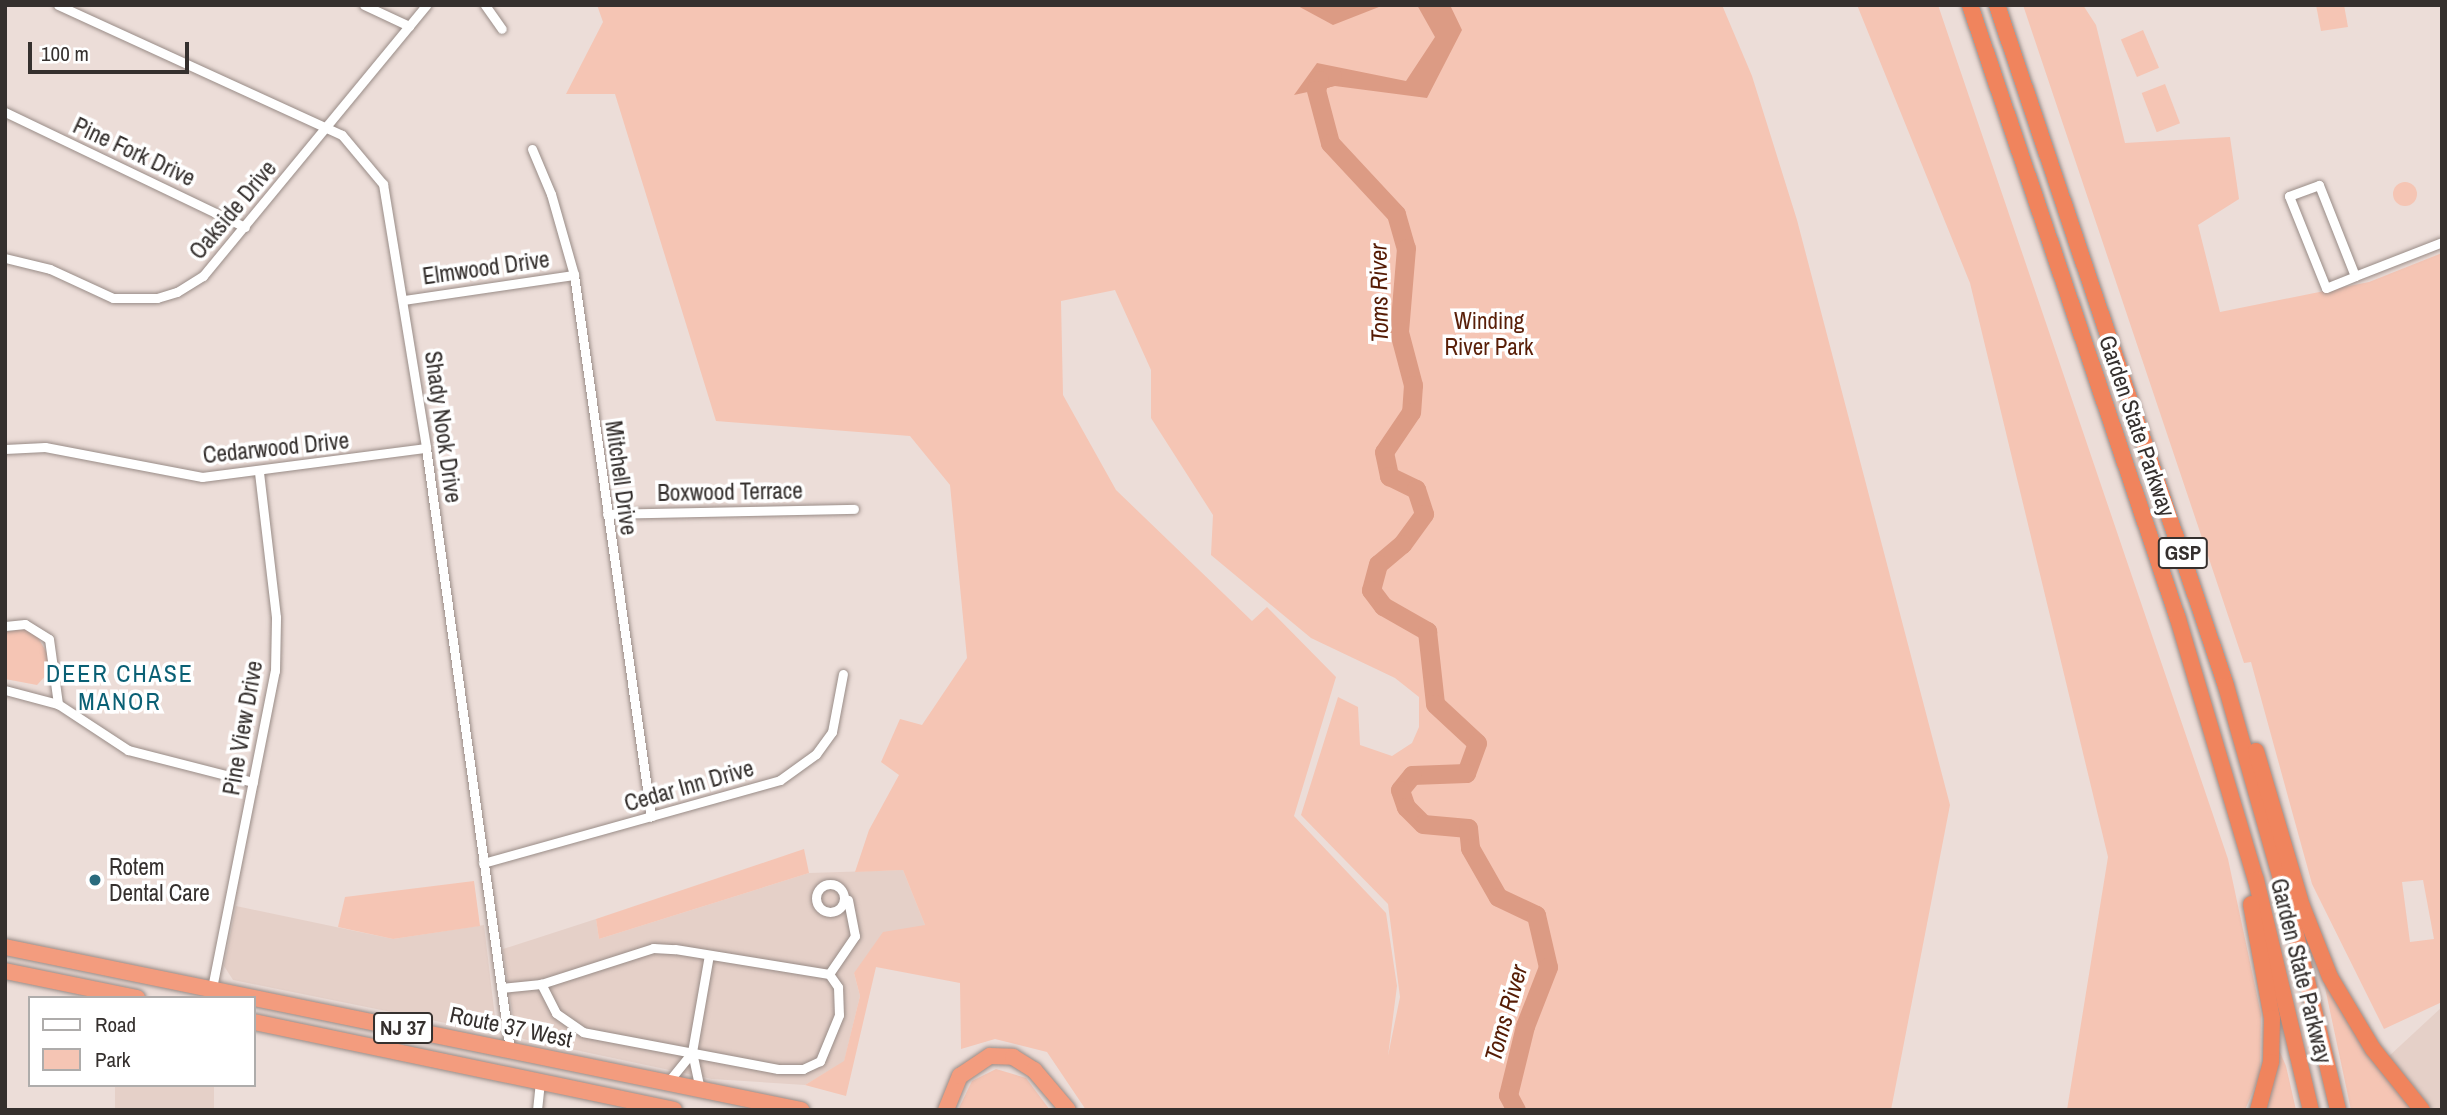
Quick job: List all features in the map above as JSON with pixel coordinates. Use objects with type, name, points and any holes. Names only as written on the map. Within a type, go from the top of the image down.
[{"type":"highway","name":"Garden State Parkway","points":[[1970,5],[2206,711],[2256,880],[2311,1110]]},
{"type":"highway","name":"Garden State Parkway","points":[[1997,5],[2178,536],[2261,807],[2338,1110]]},
{"type":"highway","points":[[2178,536],[2267,784],[2321,956],[2365,1039],[2422,1110]]},
{"type":"highway","points":[[2206,711],[2270,991],[2271,1062],[2258,1110]]},
{"type":"highway","name":"Route 37 West","points":[[5,947],[250,996]]},
{"type":"highway","points":[[5,971],[127,996]]},
{"type":"highway","name":"Route 37 West","points":[[256,997],[801,1110]]},
{"type":"highway","name":"Route 37 West","points":[[256,1022],[674,1110]]},
{"type":"highway","points":[[946,1110],[960,1076],[990,1056],[1013,1058],[1034,1070],[1068,1110]]},
{"type":"street","name":"Shady Nook Drive","points":[[58,5],[326,128],[365,157],[383,184],[426,448],[510,1050]]},
{"type":"street","points":[[364,5],[409,26]]},
{"type":"street","name":"Oakside Drive","points":[[5,258],[50,269],[113,298],[157,298],[203,276],[426,5]]},
{"type":"street","points":[[485,5],[502,29]]},
{"type":"street","name":"Pine Fork Drive","points":[[5,112],[246,226]]},
{"type":"street","name":"Mitchell Drive","points":[[532,149],[551,194],[574,275],[651,817]]},
{"type":"street","points":[[2355,276],[2319,185],[2290,196],[2326,288],[2442,242]]},
{"type":"street","name":"Elmwood Drive","points":[[404,300],[574,275]]},
{"type":"street","name":"Cedarwood Drive","points":[[5,449],[44,447],[202,477],[259,473],[426,448]]},
{"type":"street","name":"Pine View Drive","points":[[212,988],[253,782],[277,639],[259,473]]},
{"type":"street","name":"Boxwood Terrace","points":[[607,514],[854,509]]},
{"type":"street","points":[[5,626],[25,624],[49,639],[58,704]]},
{"type":"street","name":"Cedar Inn Drive","points":[[483,863],[780,780],[799,767],[832,732],[843,674]]},
{"type":"street","points":[[5,690],[58,704],[128,750],[253,782]]},
{"type":"street","points":[[829,974],[855,936],[848,900]]},
{"type":"street","points":[[501,988],[541,984],[653,948],[829,974],[838,987],[839,1015],[824,1056],[812,1066],[778,1069],[573,1028],[556,1013],[541,984]]},
{"type":"street","points":[[700,1089],[692,1052],[709,955]]},
{"type":"street","points":[[668,1082],[692,1052]]},
{"type":"street","points":[[537,1110],[540,1081]]},
{"type":"shaded area","points":[[1296,5],[1384,5],[1333,25]]},
{"type":"shaded area","points":[[1417,5],[1450,5],[1462,30],[1427,98],[1335,86],[1294,95],[1317,63],[1406,81],[1435,37]]},
{"type":"shaded area","points":[[903,870],[925,925],[854,973],[860,996],[844,1062],[805,1085],[712,1079],[523,1039],[515,1031],[503,949],[596,919],[599,939],[809,873]]},
{"type":"shaded area","points":[[236,906],[393,939],[484,925],[496,1026],[485,1031],[233,980],[224,966]]},
{"type":"shaded area","points":[[2442,1007],[2442,1110],[2433,1110],[2388,1057]]},
{"type":"shaded area","points":[[115,1087],[214,1087],[214,1110],[115,1110]]},
{"type":"green space","name":"Winding River Park","points":[[597,5],[1722,5],[1752,76],[1797,220],[1950,805],[1891,1110],[1086,1110],[1047,1052],[995,1039],[961,1049],[960,983],[876,967],[846,1096],[805,1085],[844,1061],[860,996],[854,973],[883,932],[925,925],[903,870],[855,872],[869,830],[899,775],[881,762],[900,719],[922,725],[967,658],[950,485],[910,436],[716,421],[615,94],[566,94],[603,22]],"holes":[[[1115,290],[1151,370],[1151,418],[1213,515],[1211,555],[1311,638],[1395,678],[1419,697],[1419,727],[1412,743],[1392,756],[1360,745],[1358,707],[1338,697],[1301,815],[1388,904],[1400,997],[1388,1056],[1397,986],[1386,913],[1294,816],[1336,677],[1267,607],[1252,621],[1116,490],[1063,395],[1061,301]]]},
{"type":"green space","points":[[1857,5],[1938,5],[2228,859],[2261,1014],[2260,1075],[2245,1110],[2067,1110],[2108,857],[1970,283]]},
{"type":"green space","points":[[2023,5],[2083,5],[2096,25],[2125,143],[2230,137],[2239,199],[2198,225],[2220,312],[2369,282],[2442,253],[2442,1002],[2384,1029],[2312,884],[2251,662],[2244,663]],"holes":[[[2423,880],[2434,939],[2410,942],[2402,882]]]},
{"type":"green space","points":[[2316,5],[2344,5],[2348,27],[2321,31]]},
{"type":"green space","points":[[2143,30],[2159,68],[2137,77],[2121,39]]},
{"type":"green space","points":[[2165,84],[2180,123],[2157,132],[2142,93]]},
{"type":"green space","points":[[2405,182],[2416,189],[2417,194],[2410,205],[2405,206],[2394,199],[2393,194],[2400,183]]},
{"type":"green space","points":[[24,629],[36,634],[47,653],[49,672],[37,685],[5,679],[5,632]]},
{"type":"green space","points":[[804,849],[809,873],[599,939],[596,919]]},
{"type":"green space","points":[[474,881],[480,926],[393,939],[338,927],[345,897]]},
{"type":"green space","points":[[2323,978],[2364,1050],[2413,1110],[2351,1110]]},
{"type":"green space","points":[[2279,1050],[2286,1066],[2296,1110],[2264,1110]]},
{"type":"green space","points":[[996,1069],[1026,1078],[1050,1110],[958,1110],[972,1081]]},
{"type":"waterway","name":"Toms River","points":[[1332,76],[1319,80],[1316,90],[1330,143],[1396,214],[1406,248],[1399,332],[1413,385],[1411,412],[1384,452],[1389,476],[1416,489],[1424,514],[1402,544],[1378,564],[1371,590],[1383,606],[1427,631],[1435,704],[1477,743],[1466,773],[1412,775],[1400,790],[1406,807],[1423,824],[1468,828],[1470,848],[1498,897],[1536,915],[1548,967],[1525,1026],[1508,1095],[1516,1110]]},
{"type":"place","name":"Rotem Dental Care","points":[[95,880]]},
{"type":"district","name":"DEER CHASE MANOR","points":[[120,688]]}]
